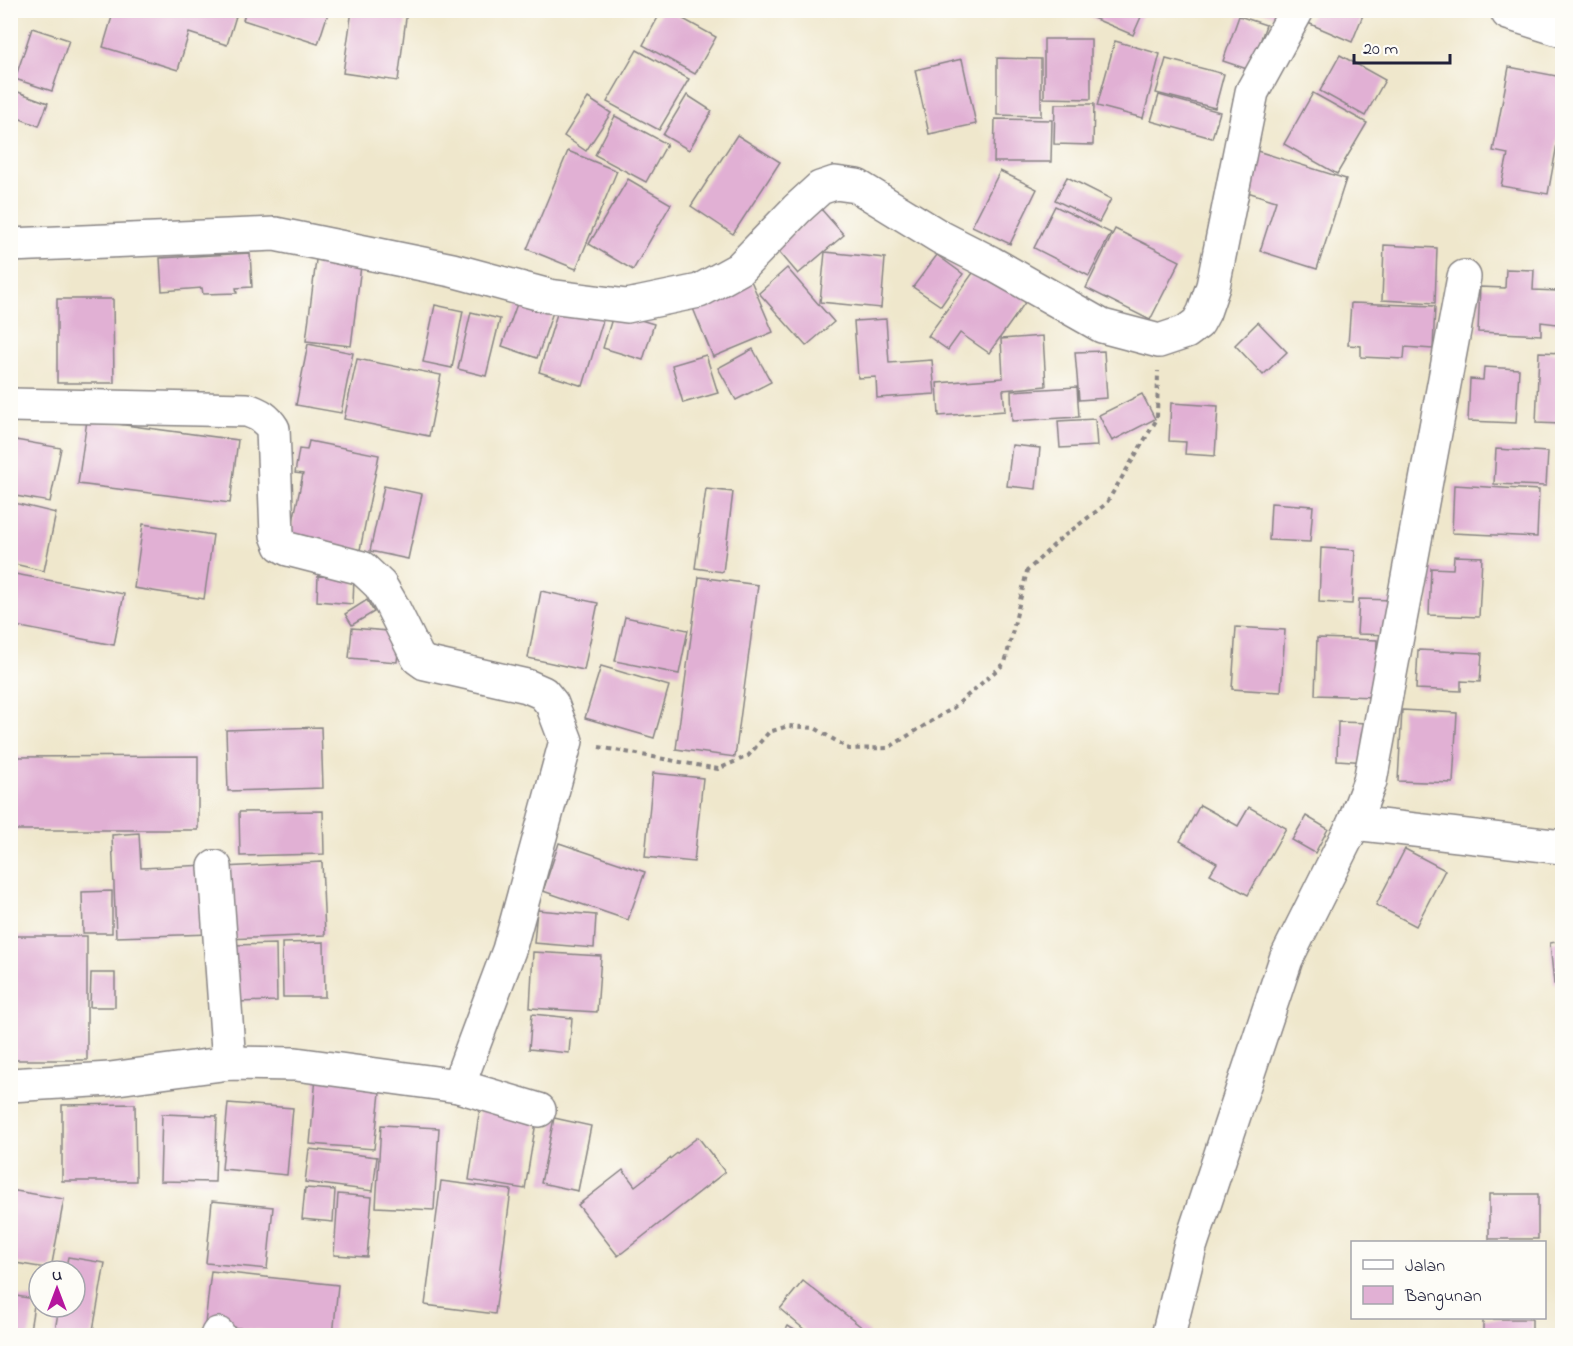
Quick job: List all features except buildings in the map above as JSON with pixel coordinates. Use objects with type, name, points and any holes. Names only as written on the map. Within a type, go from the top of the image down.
[{"type":"street","points":[[10,245],[275,234],[452,270],[549,296],[627,306],[699,291],[739,269],[820,188],[835,183],[857,186],[940,237],[1102,326],[1159,340],[1186,332],[1198,323],[1204,312],[1213,286],[1252,93],[1297,10]]},
{"type":"street","points":[[1508,13],[1563,30]]},
{"type":"street","points":[[1168,1335],[1190,1247],[1286,959],[1354,823],[1370,781],[1464,277]]},
{"type":"street","points":[[10,405],[247,410],[259,414],[268,420],[273,429],[277,535],[282,545],[288,549],[362,568],[380,585],[418,658],[425,663],[527,686],[543,693],[552,704],[566,741],[509,950],[458,1086]]},
{"type":"street","points":[[1354,823],[1563,847]]},
{"type":"street","points":[[215,867],[229,1064]]},
{"type":"street","points":[[10,1085],[110,1079],[229,1064],[296,1064],[458,1086],[539,1110]]},
{"type":"path","points":[[566,741],[718,769],[748,756],[769,732],[788,726],[815,728],[849,749],[888,748],[953,708],[1005,663],[1027,571],[1060,539],[1106,504],[1158,419],[1159,340]]}]
